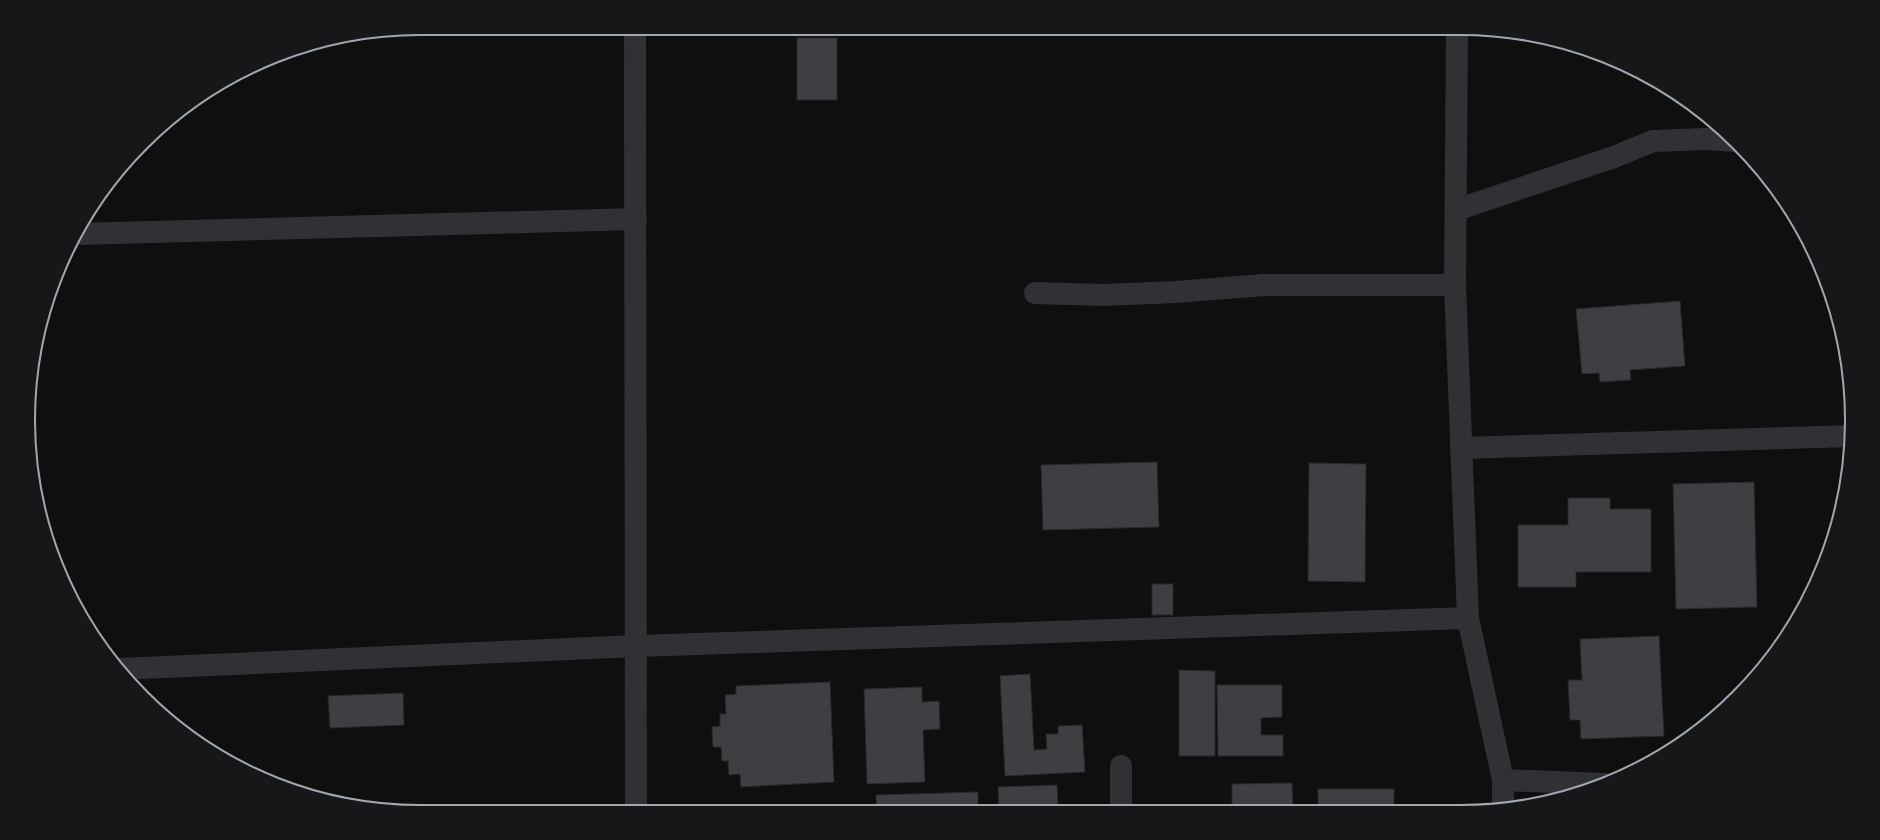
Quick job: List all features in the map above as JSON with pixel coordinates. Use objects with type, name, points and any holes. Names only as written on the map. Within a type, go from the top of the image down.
[{"type":"street","points":[[635,35],[636,805]]},
{"type":"street","points":[[1457,35],[1454,285],[1468,618],[1503,780],[1502,803]]},
{"type":"street","points":[[1456,210],[1491,196],[1614,157],[1653,141],[1705,139],[1724,140]]},
{"type":"street","points":[[83,234],[636,219]]},
{"type":"street","points":[[1035,293],[1104,295],[1176,292],[1264,285],[1454,285]]},
{"type":"street","points":[[1461,448],[1844,436]]},
{"type":"street","points":[[127,669],[636,646],[1468,618]]},
{"type":"street","points":[[1121,766],[1121,805]]},
{"type":"street","points":[[1503,780],[1588,783]]},
{"type":"building","points":[[797,38],[837,38],[837,100],[797,100]]},
{"type":"building","points":[[1680,301],[1685,366],[1630,370],[1631,380],[1600,382],[1599,373],[1582,374],[1576,309]]},
{"type":"building","points":[[1157,462],[1159,527],[1043,530],[1041,465]]},
{"type":"building","points":[[1309,463],[1366,464],[1365,582],[1308,581]]},
{"type":"building","points":[[1754,482],[1757,607],[1676,609],[1673,484]]},
{"type":"building","points":[[1568,498],[1610,498],[1610,509],[1651,509],[1651,572],[1576,572],[1576,587],[1518,587],[1518,525],[1568,525]]},
{"type":"building","points":[[1152,584],[1173,584],[1173,615],[1152,615]]},
{"type":"building","points":[[1659,636],[1664,736],[1581,739],[1580,720],[1570,720],[1568,680],[1582,680],[1580,639]]},
{"type":"building","points":[[1179,670],[1215,671],[1215,756],[1179,756]]},
{"type":"building","points":[[1030,674],[1034,750],[1047,749],[1046,734],[1058,734],[1058,726],[1082,725],[1085,772],[1005,776],[1000,676]]},
{"type":"building","points":[[830,682],[834,782],[741,787],[740,774],[729,775],[728,761],[722,761],[721,747],[713,747],[712,727],[720,726],[720,714],[726,714],[725,695],[736,694],[736,686]]},
{"type":"building","points":[[1217,685],[1282,685],[1282,717],[1261,718],[1261,735],[1283,735],[1283,756],[1218,756]]},
{"type":"building","points":[[922,687],[922,702],[939,701],[940,729],[923,730],[925,782],[867,784],[864,689]]},
{"type":"building","points":[[403,693],[404,725],[330,728],[328,696]]},
{"type":"building","points":[[1292,783],[1293,805],[1232,805],[1232,784]]},
{"type":"building","points":[[1057,785],[1058,805],[999,805],[998,787]]},
{"type":"building","points":[[1318,789],[1394,789],[1394,805],[1318,805]]},
{"type":"building","points":[[978,792],[978,805],[877,805],[876,795]]}]
